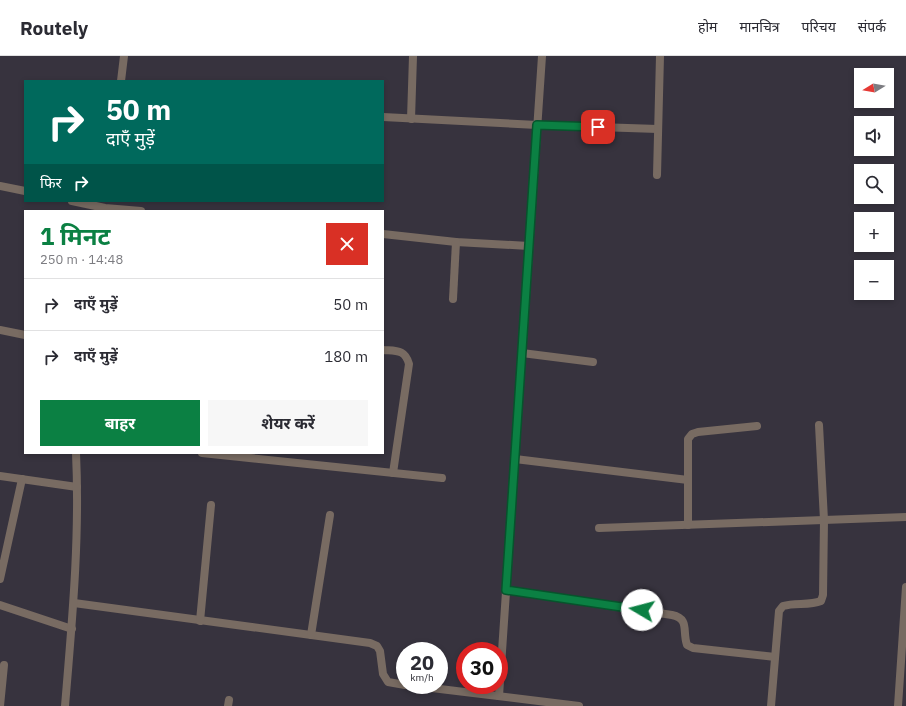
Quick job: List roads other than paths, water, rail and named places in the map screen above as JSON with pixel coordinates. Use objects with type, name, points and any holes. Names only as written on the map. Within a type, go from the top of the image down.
[{"type":"street","points":[[121,80],[124,56]]},
{"type":"street","points":[[411,119],[413,56]]},
{"type":"street","points":[[499,696],[542,56]]},
{"type":"street","points":[[657,175],[660,56]]},
{"type":"street","points":[[384,117],[537,125],[658,128]]},
{"type":"street","points":[[0,186],[24,191]]},
{"type":"street","points":[[78,202],[132,210]]},
{"type":"street","points":[[384,234],[456,242],[529,246]]},
{"type":"street","points":[[453,299],[456,242]]},
{"type":"street","points":[[0,330],[24,335]]},
{"type":"street","points":[[384,350],[402,352],[407,357],[409,364],[393,473]]},
{"type":"street","points":[[522,353],[593,362]]},
{"type":"street","points":[[771,706],[779,611],[783,606],[790,604],[814,604],[821,601],[823,595],[824,520],[819,425]]},
{"type":"street","points":[[688,524],[688,439],[692,434],[698,432],[758,426]]},
{"type":"street","points":[[65,706],[74,603],[78,487],[76,454]]},
{"type":"street","points":[[212,454],[442,478]]},
{"type":"street","points":[[515,460],[688,480]]},
{"type":"street","points":[[0,476],[78,487]]},
{"type":"street","points":[[0,579],[22,479]]},
{"type":"street","points":[[200,621],[211,505]]},
{"type":"street","points":[[312,635],[330,516]]},
{"type":"street","points":[[599,528],[906,517]]},
{"type":"street","points":[[898,706],[903,689],[906,587]]},
{"type":"street","points":[[506,590],[679,616],[683,619],[685,625],[685,638],[687,645],[693,648],[775,657]]},
{"type":"street","points":[[74,603],[370,643],[376,646],[380,652],[384,674],[388,682],[396,683]]},
{"type":"street","points":[[0,605],[72,629]]},
{"type":"street","points":[[0,706],[4,665]]},
{"type":"street","points":[[448,690],[579,706]]}]
